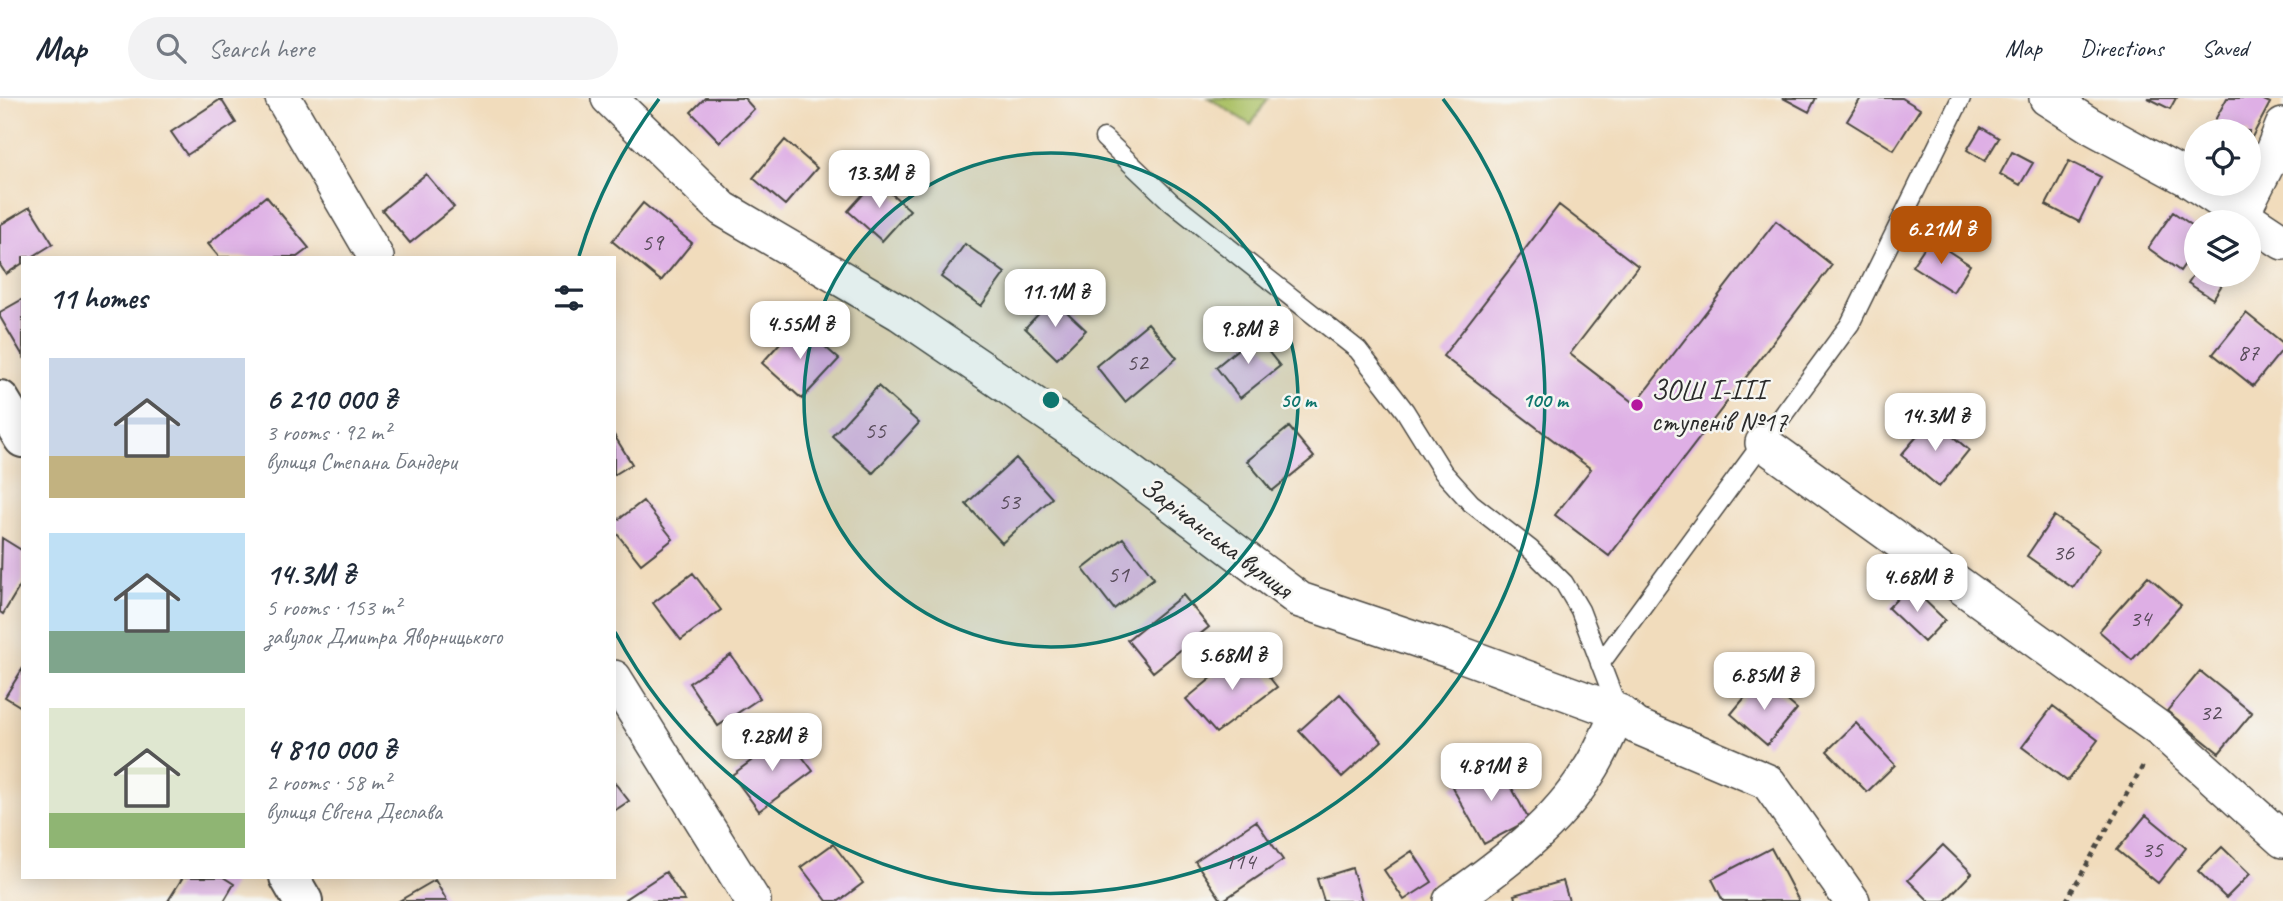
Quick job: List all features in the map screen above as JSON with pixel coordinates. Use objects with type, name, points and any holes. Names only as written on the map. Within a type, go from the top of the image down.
[{"type":"street","points":[[283,98],[375,256]]},
{"type":"street","name":"Зарічанська вулиця","points":[[609,98],[723,209],[900,313],[1058,420],[1300,600],[1619,712],[1636,726],[1768,782],[1852,901]]},
{"type":"street","points":[[2048,98],[2091,126],[2185,177],[2234,210]]},
{"type":"street","points":[[2244,210],[2283,126]]},
{"type":"street","points":[[2261,228],[2283,242]]},
{"type":"street","points":[[0,401],[21,435]]},
{"type":"street","points":[[1763,443],[2162,731],[2283,840]]},
{"type":"street","points":[[616,681],[753,901]]},
{"type":"street","points":[[1451,901],[1496,869],[1559,812],[1589,771],[1619,712]]},
{"type":"street","points":[[290,879],[303,901]]},
{"type":"lane","points":[[1600,664],[1850,324],[1961,98]]},
{"type":"lane","points":[[1104,138],[1171,202],[1358,351],[1405,411],[1443,472],[1471,503],[1531,549],[1564,583],[1580,610],[1619,712]]},
{"type":"path","points":[[2066,901],[2162,731]]},
{"type":"green space","points":[[1209,98],[1268,98],[1251,125]]},
{"type":"building","points":[[705,98],[744,98],[754,109],[720,142],[691,112]]},
{"type":"building","points":[[1783,98],[1816,98],[1809,112]]},
{"type":"building","points":[[1861,98],[1902,98],[1920,109],[1894,150],[1847,121]]},
{"type":"building","points":[[2148,98],[2176,98],[2170,109]]},
{"type":"building","points":[[2227,98],[2260,98],[2270,103],[2261,120],[2216,119]]},
{"type":"building","points":[[221,99],[236,123],[187,155],[171,132]]},
{"type":"building","points":[[1981,127],[1999,138],[1985,161],[1967,150]]},
{"type":"building","points":[[785,140],[817,168],[785,205],[753,178]]},
{"type":"building","points":[[2012,152],[2033,163],[2020,185],[2000,174]]},
{"type":"building","points":[[2069,161],[2101,177],[2079,222],[2046,205]]},
{"type":"building","points":[[426,174],[454,207],[410,243],[382,210]]},
{"type":"building","points":[[876,180],[910,210],[882,241],[848,211]]},
{"type":"building","points":[[266,196],[309,248],[298,256],[218,256],[208,244]]},
{"type":"building","points":[[643,203],[692,243],[661,281],[612,241]]},
{"type":"building","points":[[1559,205],[1638,266],[1570,354],[1635,404],[1776,221],[1832,265],[1609,556],[1555,515],[1591,469],[1443,356]]},
{"type":"building","points":[[30,207],[53,244],[34,256],[21,256],[21,264],[6,274],[0,265],[0,225]]},
{"type":"building","points":[[2173,212],[2184,220],[2184,265],[2180,271],[2148,248]]},
{"type":"building","points":[[1930,239],[1970,265],[1953,292],[1912,266]]},
{"type":"building","points":[[965,244],[1005,273],[981,306],[941,277]]},
{"type":"building","points":[[2194,287],[2220,287],[2213,299]]},
{"type":"building","points":[[1053,299],[1086,330],[1057,359],[1025,328]]},
{"type":"building","points":[[21,300],[21,353],[0,317],[0,312]]},
{"type":"building","points":[[2246,313],[2283,343],[2283,349],[2253,386],[2213,354]]},
{"type":"building","points":[[798,323],[839,359],[802,399],[762,363]]},
{"type":"building","points":[[1148,323],[1177,358],[1125,402],[1096,366]]},
{"type":"building","points":[[1255,335],[1280,366],[1240,398],[1216,367]]},
{"type":"building","points":[[878,386],[919,423],[873,473],[832,436]]},
{"type":"building","points":[[1932,419],[1969,450],[1939,487],[1901,455]]},
{"type":"building","points":[[1289,427],[1314,457],[1272,491],[1247,461]]},
{"type":"building","points":[[616,438],[632,464],[616,474]]},
{"type":"building","points":[[1016,458],[1052,498],[1002,543],[966,504]]},
{"type":"building","points":[[643,501],[673,539],[641,564],[616,533],[616,521]]},
{"type":"building","points":[[2054,516],[2100,548],[2073,588],[2027,556]]},
{"type":"building","points":[[2,538],[21,550],[21,584],[3,614],[0,612]]},
{"type":"building","points":[[1123,538],[1154,578],[1114,609],[1083,569]]},
{"type":"building","points":[[693,573],[721,610],[681,640],[653,603]]},
{"type":"building","points":[[2148,576],[2181,605],[2132,660],[2099,631]]},
{"type":"building","points":[[1910,586],[1945,620],[1924,642],[1888,608]]},
{"type":"building","points":[[1183,595],[1209,627],[1153,672],[1127,640]]},
{"type":"building","points":[[1247,649],[1277,687],[1216,733],[1186,699]]},
{"type":"building","points":[[731,655],[760,698],[718,726],[689,683]]},
{"type":"building","points":[[21,671],[21,707],[5,697]]},
{"type":"building","points":[[2200,671],[2252,713],[2219,753],[2167,711]]},
{"type":"building","points":[[1761,678],[1797,709],[1767,745],[1731,714]]},
{"type":"building","points":[[1340,694],[1382,741],[1342,777],[1299,731]]},
{"type":"building","points":[[2053,706],[2098,740],[2067,781],[2022,747]]},
{"type":"building","points":[[1856,723],[1895,765],[1867,792],[1827,751]]},
{"type":"building","points":[[786,735],[813,771],[759,811],[732,775]]},
{"type":"building","points":[[1498,762],[1529,820],[1484,844],[1452,787]]},
{"type":"building","points":[[616,785],[629,801],[616,810]]},
{"type":"building","points":[[2146,815],[2186,848],[2158,883],[2117,850]]},
{"type":"building","points":[[1256,821],[1283,860],[1222,901],[1195,861]]},
{"type":"building","points":[[833,844],[863,883],[839,901],[827,901],[801,867]]},
{"type":"building","points":[[1943,845],[1972,873],[1945,901],[1929,901],[1908,880]]},
{"type":"building","points":[[2222,847],[2250,874],[2226,898],[2198,871]]},
{"type":"building","points":[[1771,848],[1799,901],[1723,901],[1712,879]]},
{"type":"building","points":[[1412,851],[1432,882],[1404,900],[1384,870]]},
{"type":"building","points":[[1352,868],[1362,901],[1324,901],[1317,879]]},
{"type":"building","points":[[666,872],[685,901],[625,899]]},
{"type":"building","points":[[182,879],[226,879],[234,884],[224,901],[168,901]]},
{"type":"building","points":[[435,880],[447,901],[399,901]]},
{"type":"building","points":[[1563,881],[1569,901],[1516,901],[1514,895]]},
{"type":"place","name":"ЗОШ І-ІІІ ступенів №17","points":[[1637,405]]}]
